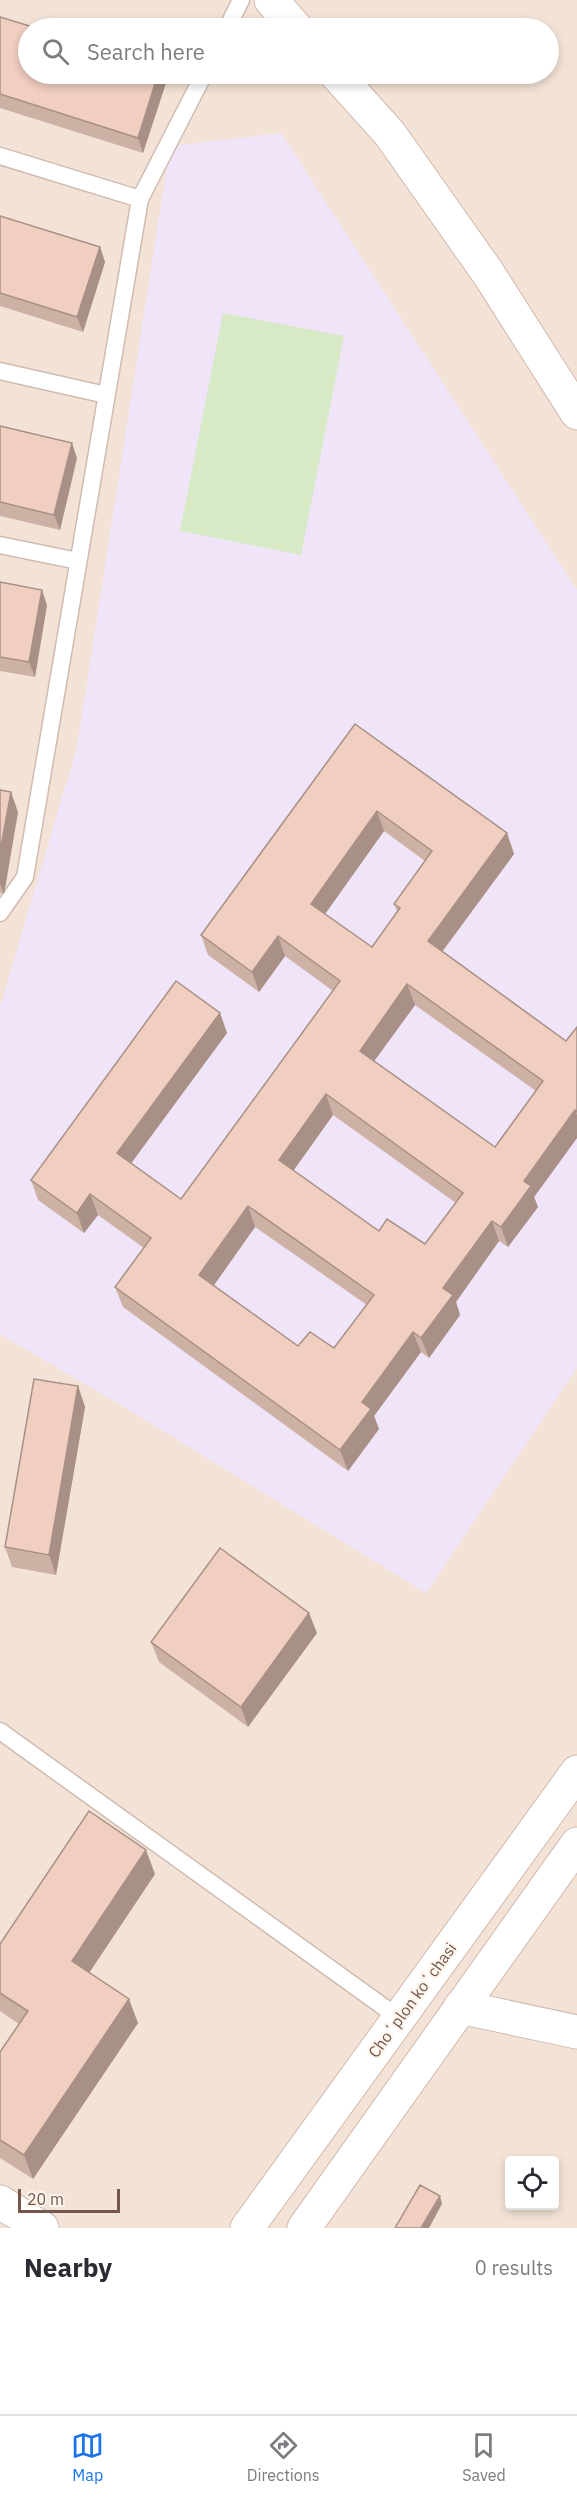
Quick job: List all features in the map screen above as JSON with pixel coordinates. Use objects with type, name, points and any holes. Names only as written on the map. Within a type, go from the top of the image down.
[{"type":"main road","points":[[271,0],[287,18]]},
{"type":"main road","points":[[345,84],[397,143],[488,273],[577,413]]},
{"type":"main road","name":"Choʻplon koʻchasi","points":[[247,2228],[577,1772]]},
{"type":"main road","points":[[304,2228],[577,1844]]},
{"type":"main road","points":[[460,2007],[577,2032]]},
{"type":"main road","points":[[0,2202],[42,2228]]},
{"type":"lane","points":[[232,18],[241,0]]},
{"type":"lane","points":[[0,913],[26,878],[140,199],[199,84]]},
{"type":"lane","points":[[0,156],[140,199]]},
{"type":"lane","points":[[0,370],[106,395]]},
{"type":"lane","points":[[0,545],[78,561]]},
{"type":"lane","points":[[0,1731],[399,2018]]},
{"type":"shaded area","points":[[0,0],[577,0],[577,2228],[0,2228]]},
{"type":"shaded area","points":[[281,133],[577,590],[577,1368],[426,1593],[134,1413],[0,1334],[0,1007],[77,747],[170,146]]},
{"type":"green space","points":[[223,313],[344,336],[301,555],[180,531]]},
{"type":"building","points":[[0,17],[18,22],[18,84],[155,84],[138,138],[0,94]]},
{"type":"building","points":[[0,216],[100,247],[77,317],[0,293]]},
{"type":"building","points":[[0,426],[72,443],[54,515],[0,502]]},
{"type":"building","points":[[0,582],[42,590],[29,662],[0,657]]},
{"type":"building","points":[[355,724],[507,833],[428,941],[566,1041],[577,1027],[577,1112],[575,1110],[524,1181],[531,1186],[501,1227],[492,1221],[443,1288],[453,1295],[421,1338],[413,1332],[362,1402],[371,1409],[340,1450],[115,1287],[151,1238],[90,1194],[77,1213],[31,1180],[176,981],[220,1013],[117,1153],[181,1199],[340,981],[278,936],[252,972],[201,935]],"holes":[[[377,811],[432,851],[394,904],[400,908],[372,947],[311,904]],[[407,984],[543,1081],[495,1147],[360,1051]],[[326,1094],[463,1193],[425,1244],[387,1219],[379,1231],[279,1160]],[[248,1206],[374,1295],[334,1348],[310,1332],[298,1346],[199,1275]]]},
{"type":"building","points":[[0,790],[11,792],[0,852]]},
{"type":"building","points":[[34,1379],[78,1386],[49,1555],[5,1547]]},
{"type":"building","points":[[220,1548],[309,1613],[241,1707],[151,1642]]},
{"type":"building","points":[[89,1811],[146,1850],[72,1961],[129,1999],[24,2155],[0,2140],[0,2052],[28,2011],[0,1993],[0,1944]]},
{"type":"building","points":[[420,2185],[440,2196],[421,2228],[395,2228]]}]
